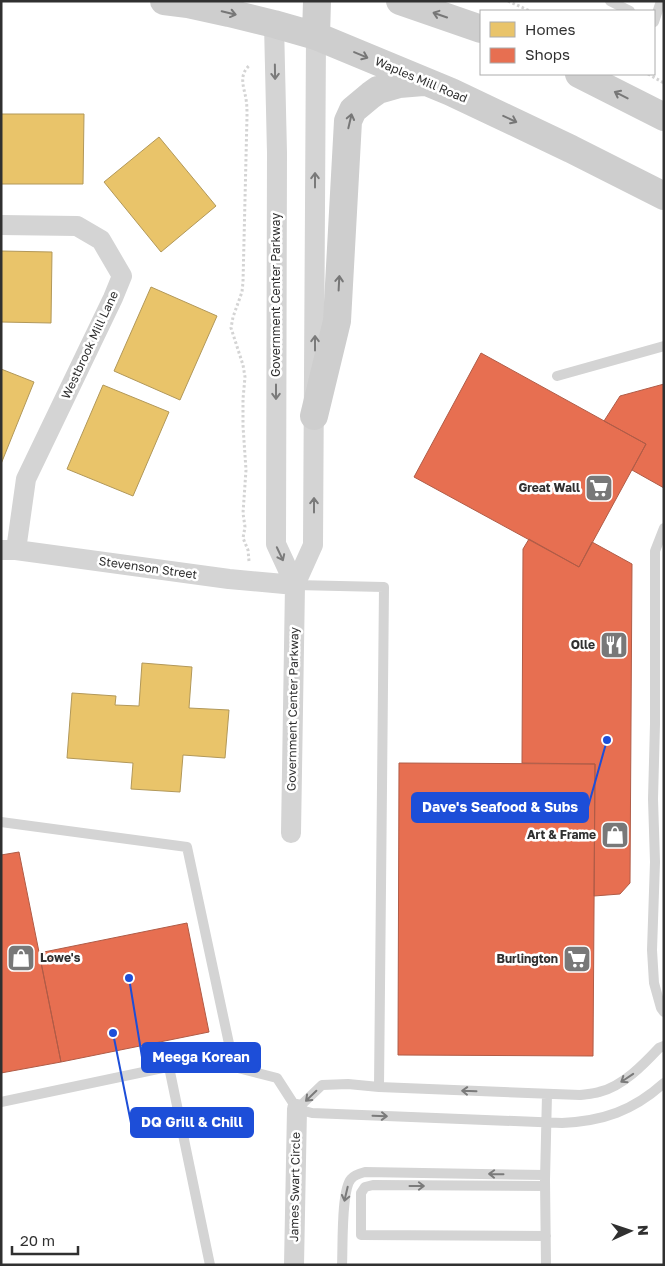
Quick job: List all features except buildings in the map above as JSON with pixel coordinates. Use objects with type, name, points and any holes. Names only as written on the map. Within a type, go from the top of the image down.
[{"type":"main road","name":"Waples Mill Road","points":[[164,1],[221,11],[274,12],[316,36],[451,92],[514,121],[664,196]]},
{"type":"main road","name":"Government Center Parkway","points":[[316,36],[317,1]]},
{"type":"main road","points":[[400,1],[480,29]]},
{"type":"main road","points":[[581,75],[664,117]]},
{"type":"main road","points":[[314,416],[337,321],[348,121],[353,110],[370,94],[390,86],[425,81]]},
{"type":"street","name":"Government Center Parkway","points":[[274,12],[277,153],[276,544],[295,585]]},
{"type":"street","name":"Government Center Parkway","points":[[291,833],[295,585],[314,545],[316,36]]},
{"type":"street","name":"Westbrook Mill Lane","points":[[1,225],[77,226],[101,240],[122,276],[26,480],[8,550]]},
{"type":"street","name":"Stevenson Street","points":[[8,550],[295,585]]},
{"type":"street","name":"James Swart Circle","points":[[294,1265],[297,1109]]},
{"type":"lane","points":[[610,1],[628,10]]},
{"type":"lane","points":[[655,19],[661,1]]},
{"type":"lane","points":[[557,376],[664,346]]},
{"type":"lane","points":[[664,528],[654,552],[655,724],[653,799],[655,862],[652,950],[654,984],[664,1012]]},
{"type":"lane","points":[[295,585],[384,587],[379,1087]]},
{"type":"lane","points":[[1,822],[187,847],[234,1067]]},
{"type":"lane","points":[[297,1109],[322,1085],[348,1084],[580,1096],[601,1092],[618,1083],[636,1072],[659,1048],[664,1046]]},
{"type":"lane","points":[[1,1102],[210,1058],[234,1067],[277,1078],[297,1109],[312,1113],[562,1123],[582,1122],[604,1117],[631,1107],[664,1082]]},
{"type":"lane","points":[[169,1067],[210,1265]]},
{"type":"lane","points":[[546,1094],[546,1265]]},
{"type":"lane","points":[[342,1265],[346,1189],[351,1178],[365,1172],[545,1175]]},
{"type":"lane","points":[[545,1186],[373,1185],[365,1187],[361,1193],[361,1235],[546,1236]]},
{"type":"path","points":[[508,1],[528,10]]},
{"type":"path","points":[[250,65],[246,68],[242,84],[246,98],[247,116],[243,282],[242,292],[231,328],[245,377],[243,426],[246,470],[243,513],[245,527],[243,538],[248,550],[252,581]]},
{"type":"path","points":[[650,75],[664,83]]},
{"type":"place","name":"Great Wall","points":[[599,488]]},
{"type":"place","name":"Olle","points":[[614,645]]},
{"type":"place","name":"Dave's Seafood & Subs","points":[[607,740]]},
{"type":"place","name":"Art & Frame","points":[[615,835]]},
{"type":"place","name":"Lowe's","points":[[21,958]]},
{"type":"place","name":"Burlington","points":[[577,959]]},
{"type":"place","name":"Meega Korean","points":[[129,978]]},
{"type":"place","name":"DQ Grill & Chill","points":[[113,1033]]}]
